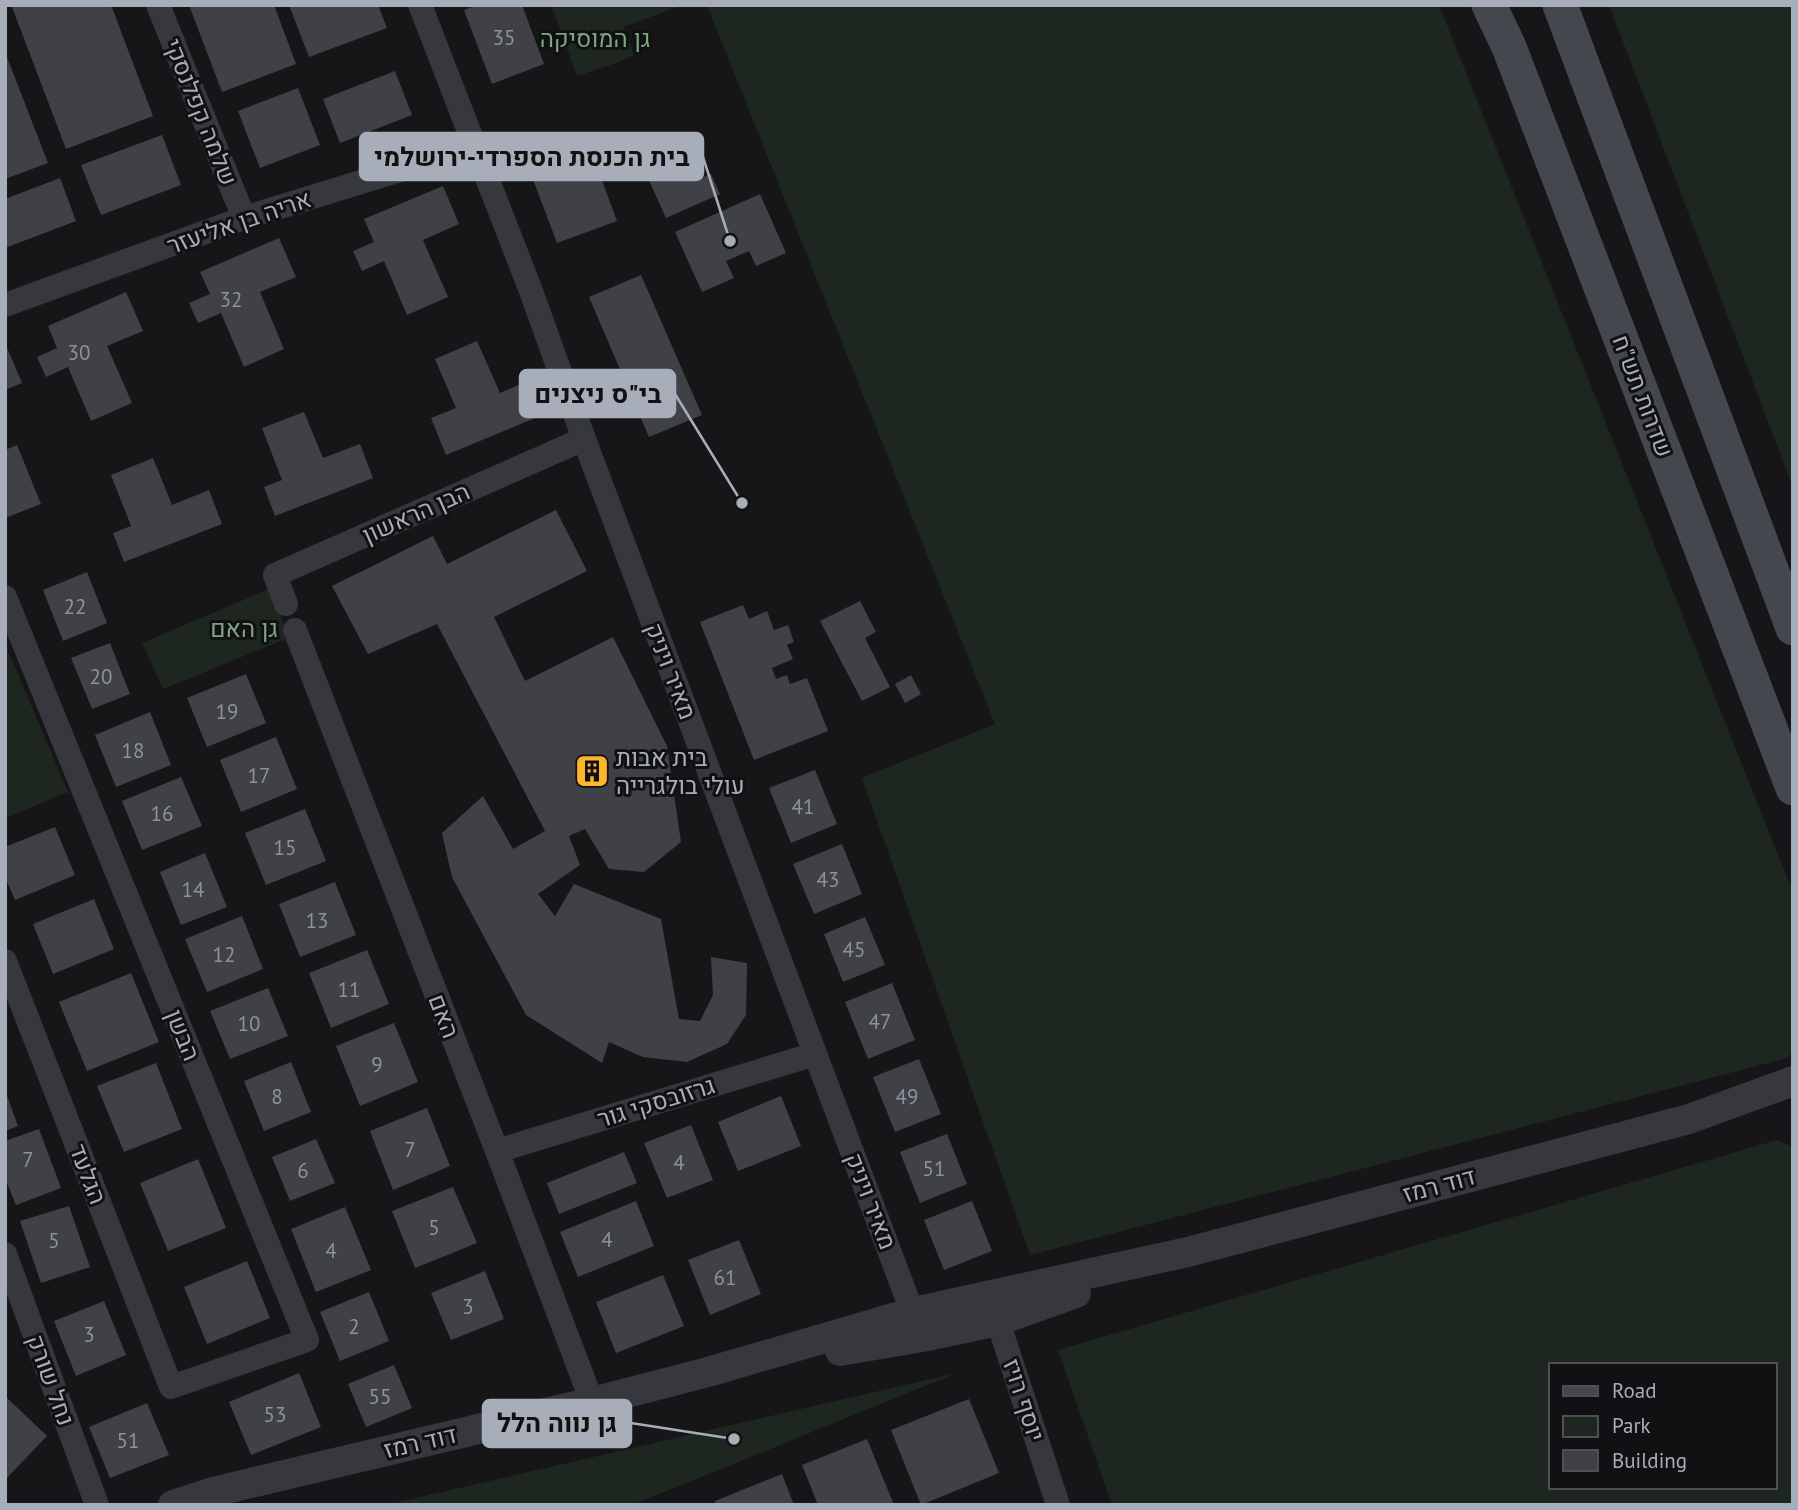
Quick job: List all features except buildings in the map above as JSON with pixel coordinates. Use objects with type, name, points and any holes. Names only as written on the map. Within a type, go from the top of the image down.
[{"type":"main road","name":"שדרות תש\"ח","points":[[1489,5],[1514,60],[1793,788]]},
{"type":"main road","points":[[1560,5],[1793,628]]},
{"type":"street","name":"שלמה קפלנסקי","points":[[158,5],[244,218]]},
{"type":"street","name":"מאיר ויניק","points":[[420,5],[531,291],[584,439],[918,1325]]},
{"type":"street","name":"אריה בן אליעזר","points":[[5,305],[244,218],[475,147]]},
{"type":"street","name":"הבן הראשון","points":[[286,604],[275,575],[584,439]]},
{"type":"street","name":"הבשן","points":[[5,597],[307,1340],[171,1387]]},
{"type":"street","name":"האם","points":[[295,630],[592,1402]]},
{"type":"street","name":"הגלעד","points":[[5,961],[171,1387]]},
{"type":"street","name":"גרזובסקי גור","points":[[497,1151],[815,1054]]},
{"type":"street","name":"דוד רמז","points":[[176,1504],[213,1492],[708,1373],[994,1309],[1188,1252],[1689,1119],[1793,1081]]},
{"type":"street","name":"דוד רמז","points":[[1689,1119],[1793,1102]]},
{"type":"street","name":"נחל שורק","points":[[5,1254],[97,1505]]},
{"type":"street","name":"יוסף רויז","points":[[994,1309],[1058,1505]]},
{"type":"green space","name":"גן המוסיקה","points":[[551,5],[682,5],[624,27],[634,55],[577,76]]},
{"type":"green space","points":[[707,5],[1439,5],[1793,892],[1793,1049],[1788,1058],[1030,1255],[862,778],[995,724]]},
{"type":"green space","points":[[1609,5],[1793,5],[1793,487]]},
{"type":"green space","name":"גן האם","points":[[272,588],[288,638],[163,689],[142,643]]},
{"type":"green space","points":[[5,644],[68,792],[5,818]]},
{"type":"green space","points":[[1777,1140],[1793,1147],[1793,1505],[1112,1505],[1058,1350]]},
{"type":"green space","points":[[957,1373],[632,1505],[390,1504]]},
{"type":"place","name":"בית הכנסת הספרדי-ירושלמי","points":[[730,241]]},
{"type":"place","name":"בי\"ס ניצנים","points":[[742,503]]},
{"type":"place","name":"בית אבות עולי בולגרייה","points":[[592,771]]},
{"type":"place","name":"גן נווה הלל","points":[[734,1439]]}]
